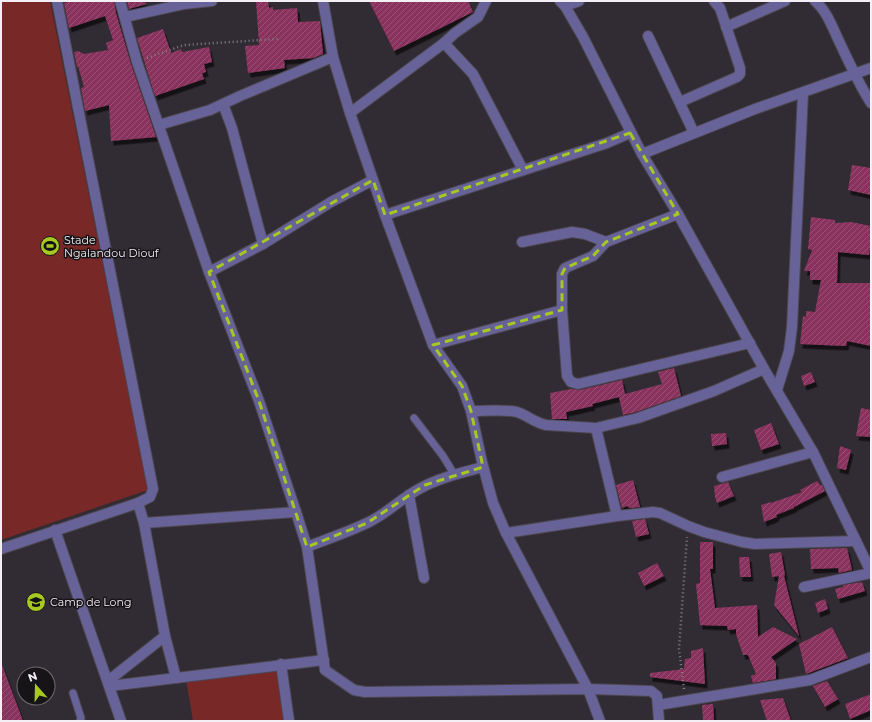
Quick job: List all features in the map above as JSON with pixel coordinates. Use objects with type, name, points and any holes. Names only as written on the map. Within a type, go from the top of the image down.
[{"type":"street","points":[[1,549],[138,503],[150,497],[153,489],[57,1]]},
{"type":"street","points":[[120,1],[137,62],[209,272],[259,401],[307,547],[325,670],[354,690],[365,692],[588,690],[651,691],[657,696],[659,721]]},
{"type":"street","points":[[125,17],[184,2],[212,1]]},
{"type":"street","points":[[322,1],[333,57],[350,113],[385,215],[433,345],[462,386],[472,411],[483,467],[493,502],[506,533],[588,690],[600,721]]},
{"type":"street","points":[[350,113],[478,16],[486,1]]},
{"type":"street","points":[[579,1],[563,3],[583,37],[630,133],[678,214],[764,369],[813,452],[871,573],[804,587]]},
{"type":"street","points":[[680,102],[740,74],[740,68],[720,8],[714,1]]},
{"type":"street","points":[[726,27],[785,1]]},
{"type":"street","points":[[815,1],[819,4],[829,21],[855,75],[871,103]]},
{"type":"street","points":[[648,36],[694,133]]},
{"type":"street","points":[[444,43],[473,74],[523,170]]},
{"type":"street","points":[[159,125],[201,113],[333,57]]},
{"type":"street","points":[[642,154],[754,109],[855,75],[871,68]]},
{"type":"street","points":[[777,390],[789,351],[792,327],[803,93]]},
{"type":"street","points":[[223,104],[232,128],[264,244]]},
{"type":"street","points":[[385,215],[607,143],[630,133]]},
{"type":"street","points":[[209,272],[264,244],[331,202],[373,180]]},
{"type":"street","points":[[678,214],[606,242],[593,256],[565,268],[562,274],[562,310],[567,376],[571,382],[578,384],[750,343]]},
{"type":"street","points":[[522,242],[572,232],[586,234],[606,242]]},
{"type":"street","points":[[433,345],[562,310]]},
{"type":"street","points":[[472,411],[515,411],[540,424],[596,428],[638,418],[676,405],[714,391],[764,369]]},
{"type":"street","points":[[596,428],[617,516]]},
{"type":"street","points":[[722,477],[813,452]]},
{"type":"street","points":[[307,547],[368,523],[387,512],[425,485],[454,474],[483,467]]},
{"type":"street","points":[[409,495],[424,578]]},
{"type":"street","points":[[138,503],[144,522],[164,636],[176,678]]},
{"type":"street","points":[[144,522],[296,512]]},
{"type":"street","points":[[506,533],[653,512],[660,513],[688,526],[721,537],[755,544],[856,541]]},
{"type":"street","points":[[56,530],[122,721]]},
{"type":"street","points":[[109,684],[164,636]]},
{"type":"street","points":[[658,705],[810,680],[871,657]]},
{"type":"street","points":[[109,684],[176,678],[281,664],[324,660]]},
{"type":"street","points":[[281,664],[289,721]]},
{"type":"lane","points":[[414,418],[443,456],[454,474]]},
{"type":"lane","points":[[73,693],[81,718],[80,721]]},
{"type":"path","points":[[137,62],[184,45],[278,39]]},
{"type":"path","points":[[685,700],[679,649],[688,526]]},
{"type":"highlighted area","points":[[630,133],[678,214],[606,242],[593,256],[565,268],[562,274],[562,310],[433,345],[462,386],[471,411],[483,467],[425,485],[367,523],[307,547],[259,401],[209,272],[373,180],[385,215]]},
{"type":"shaded area","name":"Stade Ngalandou Diouf","points":[[1,1],[50,1],[148,490],[1,540]]},
{"type":"shaded area","points":[[281,666],[290,721],[193,721],[186,679]]},
{"type":"building","points":[[71,1],[114,1],[131,64],[156,137],[111,141],[109,105],[85,111],[81,88],[84,87],[78,66],[77,67],[74,52],[78,51],[84,54],[108,50],[106,43],[113,40],[105,16],[69,28],[64,3]]},
{"type":"building","points":[[127,1],[145,1],[146,4],[129,9]]},
{"type":"building","points":[[256,1],[268,1],[269,8],[273,7],[273,10],[297,8],[298,22],[320,21],[323,54],[313,58],[284,60],[285,68],[248,73],[245,46],[259,45]]},
{"type":"building","points":[[369,1],[468,1],[473,12],[394,51]]},
{"type":"building","points":[[163,29],[171,53],[181,49],[182,52],[209,47],[212,62],[204,64],[206,72],[202,73],[204,79],[155,96],[137,38]]},
{"type":"building","points":[[852,165],[871,168],[871,195],[848,190]]},
{"type":"building","points":[[811,217],[835,220],[835,223],[851,222],[871,226],[869,255],[838,252],[837,283],[871,283],[871,346],[847,341],[846,346],[800,344],[803,316],[806,317],[806,311],[815,312],[821,280],[810,280],[810,271],[804,271],[812,250],[808,249]]},
{"type":"building","points":[[674,368],[681,396],[623,415],[619,397],[592,404],[593,406],[566,412],[567,419],[552,419],[550,393],[571,389],[580,390],[622,380],[625,394],[662,384],[658,372]]},
{"type":"building","points":[[811,372],[815,382],[804,386],[801,376]]},
{"type":"building","points":[[861,408],[871,410],[871,437],[856,436]]},
{"type":"building","points":[[771,423],[779,444],[761,450],[754,430]]},
{"type":"building","points":[[726,433],[727,444],[712,446],[711,434]]},
{"type":"building","points":[[840,446],[851,450],[846,470],[837,468]]},
{"type":"building","points":[[633,480],[640,507],[629,508],[628,506],[622,508],[616,485]]},
{"type":"building","points":[[817,481],[820,485],[822,485],[825,491],[794,508],[776,515],[777,517],[764,522],[761,505],[802,492],[800,490]]},
{"type":"building","points":[[728,482],[734,496],[717,503],[714,486]]},
{"type":"building","points":[[645,519],[649,534],[636,537],[632,521]]},
{"type":"building","points":[[700,542],[713,542],[713,569],[710,569],[715,608],[757,605],[758,637],[773,627],[797,639],[771,657],[776,663],[776,679],[753,683],[751,676],[756,674],[748,655],[743,655],[736,634],[736,629],[728,630],[727,626],[700,625],[696,584],[700,583]]},
{"type":"building","points":[[847,548],[852,570],[839,573],[838,568],[811,569],[810,549]]},
{"type":"building","points":[[781,552],[784,576],[799,636],[774,605],[779,576],[772,577],[769,554]]},
{"type":"building","points":[[739,557],[749,557],[751,577],[740,577]]},
{"type":"building","points":[[657,563],[664,576],[644,586],[638,573]]},
{"type":"building","points":[[862,582],[865,591],[838,599],[835,589],[843,587],[843,585]]},
{"type":"building","points":[[825,599],[828,609],[818,613],[815,603]]},
{"type":"building","points":[[832,627],[848,658],[806,674],[799,644]]},
{"type":"building","points":[[703,648],[705,684],[650,677],[650,673],[684,669],[685,659],[691,658],[691,651]]},
{"type":"building","points":[[2,665],[16,706],[17,706],[23,721],[1,721]]},
{"type":"building","points":[[827,681],[838,699],[825,707],[813,686]]},
{"type":"building","points":[[871,694],[871,710],[850,719],[845,704]]},
{"type":"building","points":[[783,698],[791,721],[767,721],[760,700]]},
{"type":"building","points":[[713,704],[714,721],[703,721],[702,705]]},
{"type":"place","name":"Stade Ngalandou Diouf","points":[[50,246]]},
{"type":"place","name":"Camp de Long","points":[[36,602]]}]
